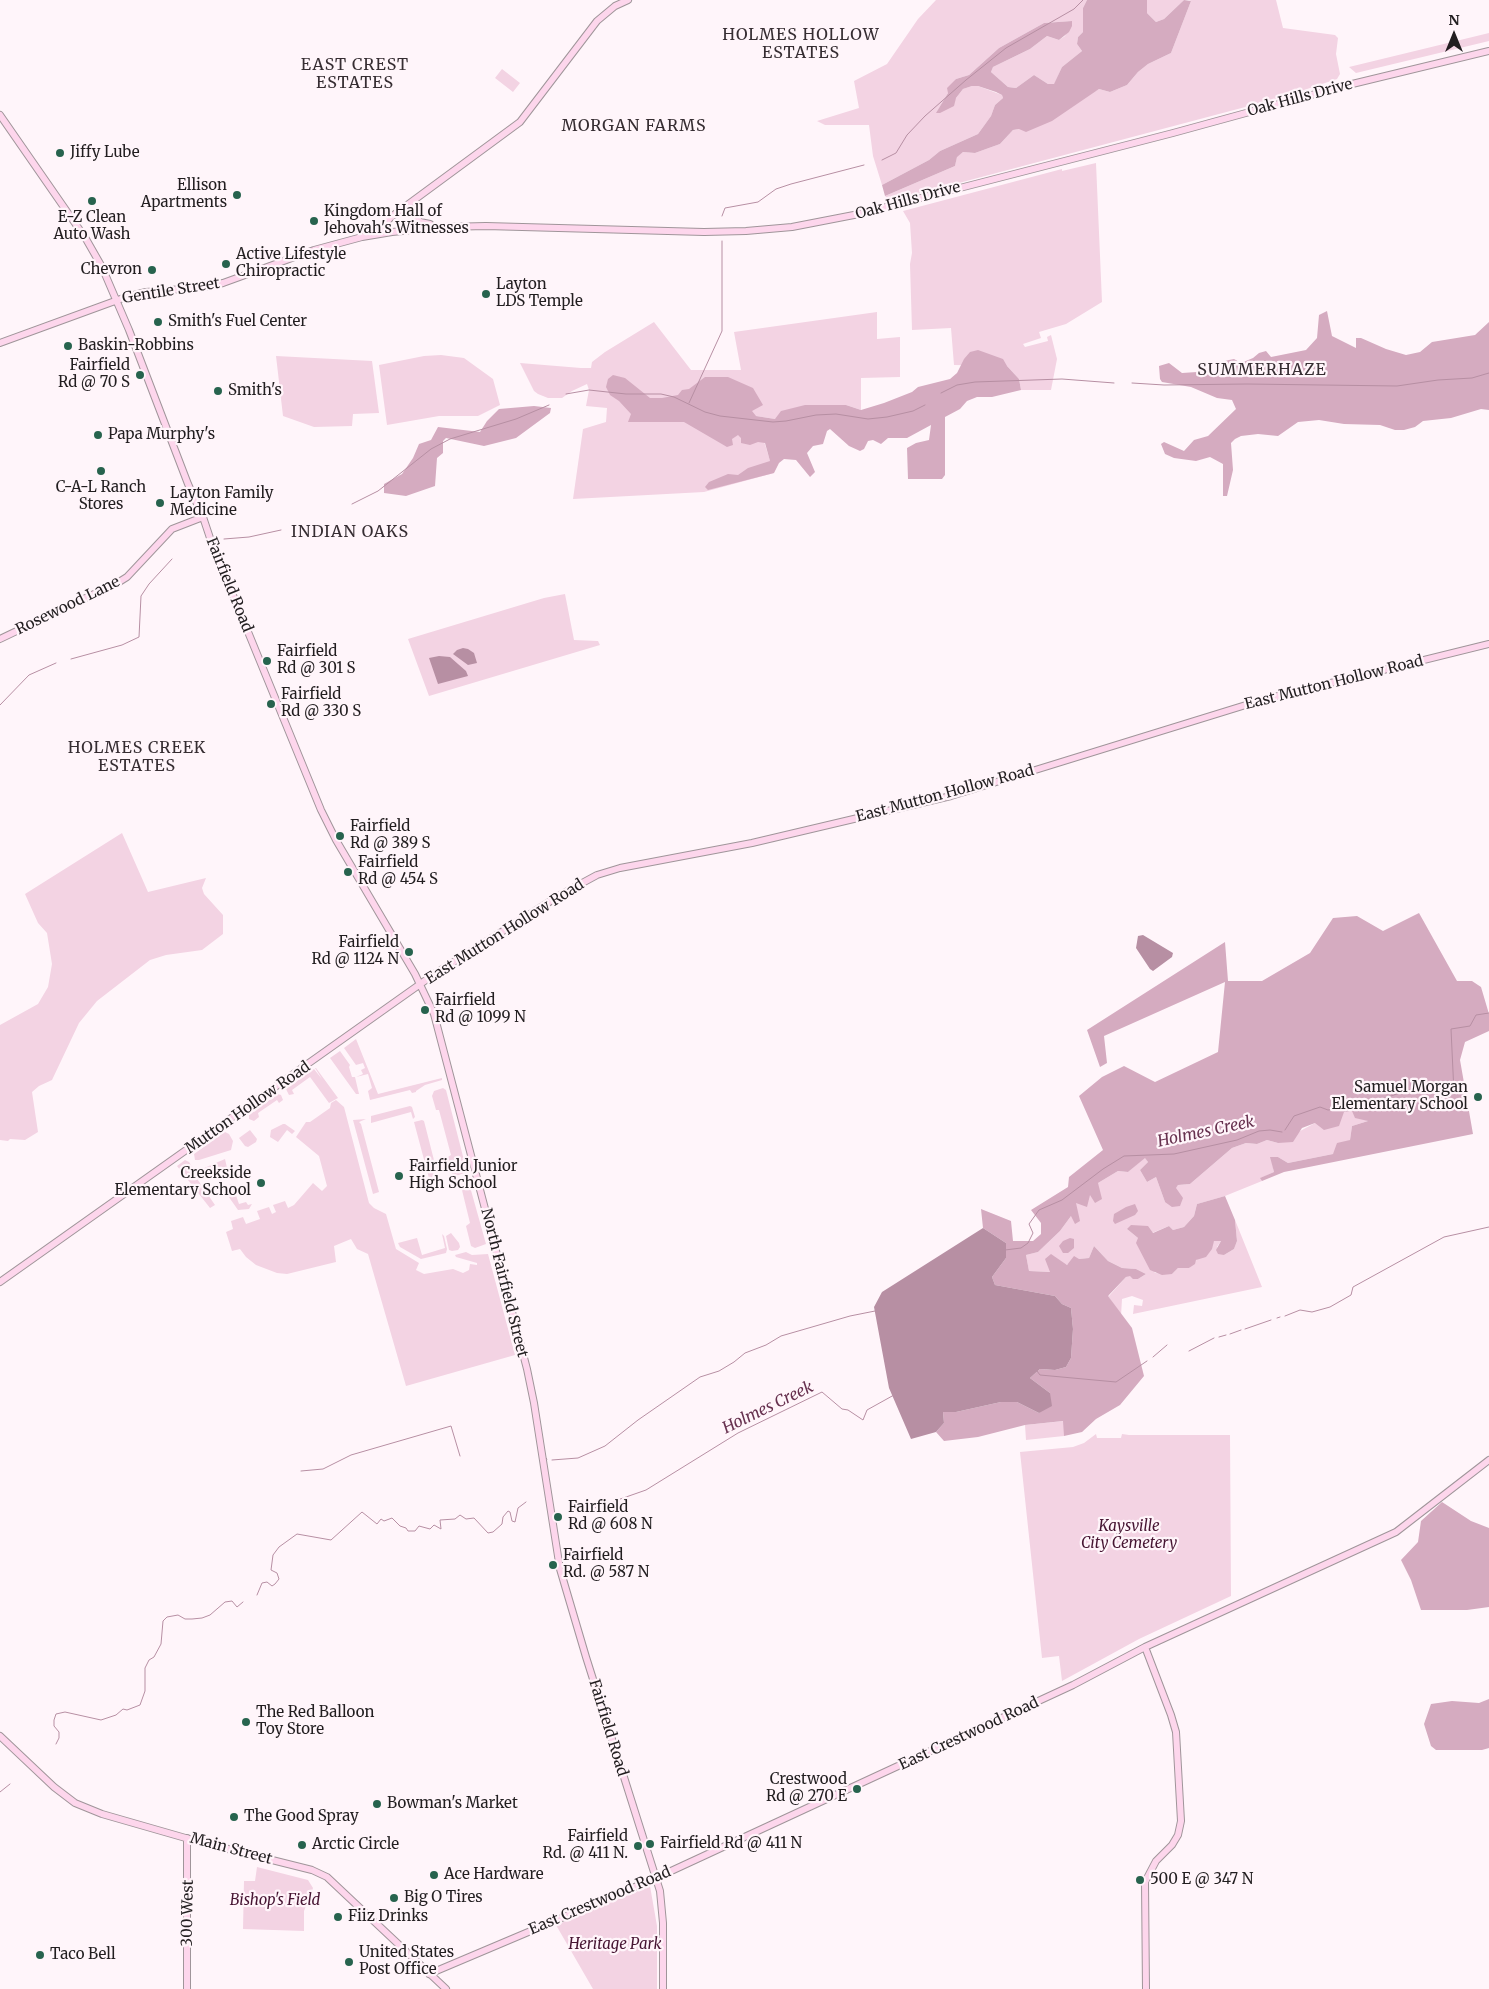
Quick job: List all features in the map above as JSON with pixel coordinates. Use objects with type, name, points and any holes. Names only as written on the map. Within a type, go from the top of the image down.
[{"type":"street","points":[[383,233],[383,226],[386,222],[520,122],[604,14],[628,0]]},
{"type":"street","name":"Oak Hills Drive","points":[[314,250],[383,233],[461,226],[553,226],[704,232],[792,227],[886,208],[951,189],[1173,133],[1348,85],[1489,51]]},
{"type":"street","name":"Fairfield Road","points":[[0,114],[86,239],[109,282],[188,484],[203,517],[212,544],[322,810],[346,857]]},
{"type":"street","points":[[407,206],[422,223],[461,226]]},
{"type":"street","name":"Gentile Street","points":[[0,343],[116,300],[146,292],[206,287],[223,283],[314,250]]},
{"type":"street","name":"Rosewood Lane","points":[[0,640],[119,582],[127,577],[172,529],[203,517]]},
{"type":"street","name":"East Mutton Hollow Road","points":[[420,985],[562,894],[597,875],[620,868],[752,843],[951,796],[1262,700],[1489,644]]},
{"type":"street","name":"North Fairfield Street","points":[[346,857],[420,985],[438,1028],[514,1318],[534,1403],[543,1467]]},
{"type":"street","name":"Mutton Hollow Road","points":[[0,1282],[420,985]]},
{"type":"street","name":"East Crestwood Road","points":[[429,1974],[656,1878],[1064,1689],[1145,1647],[1396,1532],[1489,1460]]},
{"type":"street","name":"Fairfield Road","points":[[543,1467],[560,1569],[656,1878],[663,1915],[663,1989]]},
{"type":"street","points":[[1145,1647],[1176,1732],[1181,1821],[1178,1835],[1172,1845],[1156,1861],[1146,1882],[1146,1989]]},
{"type":"street","name":"Main Street","points":[[0,1736],[54,1787],[75,1803],[102,1814],[312,1870],[327,1878],[446,1989]]},
{"type":"street","name":"300 West","points":[[187,1838],[187,1989]]},
{"type":"green space","points":[[936,0],[1087,0],[1083,8],[1083,32],[1078,37],[1077,44],[1082,51],[1062,67],[1054,85],[1048,84],[1034,75],[1016,88],[1008,87],[991,72],[993,67],[1030,49],[1047,36],[1059,40],[1065,36],[1072,21],[1044,23],[999,48],[969,75],[956,79],[937,112],[956,98],[963,89],[972,86],[978,86],[1002,95],[1003,98],[995,105],[991,116],[978,134],[940,151],[929,160],[882,185],[873,156],[869,125],[825,125],[817,121],[859,108],[854,81],[887,64],[918,19]]},
{"type":"green space","points":[[1147,0],[1184,0],[1164,19],[1156,22],[1147,13]]},
{"type":"green space","points":[[1189,0],[1276,0],[1283,28],[1335,35],[1338,38],[1336,54],[1340,74],[1337,79],[1283,97],[891,201],[885,196],[955,166],[957,156],[963,152],[975,153],[1000,144],[1013,130],[1019,129],[1099,89],[1110,92],[1127,85],[1148,64],[1171,53],[1191,1]]},
{"type":"green space","points":[[1489,33],[1489,41],[1356,73],[1349,67]]},
{"type":"green space","points":[[502,69],[520,83],[513,92],[495,78]]},
{"type":"green space","points":[[1096,163],[1102,302],[1066,324],[1039,332],[1041,338],[1023,344],[1025,347],[1048,341],[1047,337],[1051,335],[1057,359],[1051,390],[1021,390],[1019,379],[1007,366],[954,365],[951,328],[912,330],[910,223],[903,211],[1062,169],[1062,171]]},
{"type":"green space","points":[[877,312],[877,339],[900,337],[900,377],[861,378],[861,410],[846,405],[775,419],[756,416],[774,473],[704,492],[573,499],[583,429],[606,422],[607,408],[586,406],[589,390],[587,384],[562,398],[548,398],[538,394],[534,391],[520,363],[591,368],[592,362],[605,352],[654,322],[691,370],[741,370],[734,332]]},
{"type":"green space","points":[[441,355],[464,358],[493,379],[500,405],[478,416],[439,416],[387,425],[379,365],[424,356]]},
{"type":"green space","points":[[276,356],[372,361],[379,413],[353,414],[352,426],[314,427],[283,416]]},
{"type":"green space","points":[[565,594],[574,640],[598,641],[600,645],[429,696],[408,639],[544,598]]},
{"type":"green space","points":[[122,833],[148,892],[206,878],[202,888],[204,894],[223,915],[223,934],[202,950],[166,955],[150,960],[97,1001],[79,1023],[52,1080],[39,1086],[32,1092],[38,1132],[25,1140],[0,1140],[0,1025],[38,1004],[48,987],[52,964],[47,933],[38,923],[25,894]]},
{"type":"green space","points":[[356,1039],[378,1094],[442,1078],[442,1080],[425,1085],[416,1092],[412,1093],[410,1090],[370,1100],[368,1091],[372,1088],[368,1074],[356,1077],[363,1074],[361,1070],[365,1068],[363,1063],[356,1065],[344,1048]]},
{"type":"green space","points":[[340,1051],[350,1065],[352,1077],[355,1077],[359,1094],[356,1094],[330,1058]]},
{"type":"green space","points":[[315,1068],[338,1098],[329,1103],[310,1077],[292,1090],[294,1094],[289,1095],[286,1089],[314,1069],[322,1079]]},
{"type":"green space","points":[[443,1088],[446,1090],[467,1172],[453,1177],[448,1157],[451,1155],[439,1110],[436,1110],[432,1096],[434,1091]]},
{"type":"green space","points":[[278,1094],[281,1095],[283,1100],[279,1103],[277,1100],[258,1113],[259,1117],[254,1121],[249,1119],[249,1115]]},
{"type":"green space","points":[[336,1100],[344,1107],[369,1203],[386,1214],[396,1249],[419,1263],[416,1270],[424,1274],[453,1269],[463,1273],[469,1270],[470,1264],[477,1265],[477,1263],[456,1257],[455,1255],[466,1252],[472,1255],[488,1254],[515,1355],[406,1386],[368,1254],[357,1249],[351,1239],[334,1246],[336,1262],[287,1274],[277,1273],[256,1265],[240,1249],[232,1251],[226,1232],[233,1229],[231,1221],[243,1217],[246,1224],[260,1219],[257,1211],[269,1207],[272,1214],[276,1212],[273,1205],[285,1201],[288,1208],[294,1205],[313,1183],[322,1191],[327,1186],[319,1156],[296,1137],[306,1122],[310,1122],[330,1108],[331,1103]]},
{"type":"green space","points":[[410,1106],[415,1117],[413,1119],[411,1112],[371,1123],[371,1116]]},
{"type":"green space","points":[[1352,1111],[1368,1121],[1352,1126],[1350,1140],[1333,1154],[1288,1163],[1278,1157],[1271,1157],[1274,1172],[1261,1178],[1262,1181],[1225,1196],[1197,1204],[1194,1216],[1184,1227],[1173,1230],[1169,1226],[1152,1233],[1127,1229],[1138,1238],[1155,1273],[1172,1274],[1178,1268],[1189,1268],[1214,1241],[1221,1241],[1217,1247],[1224,1255],[1234,1249],[1237,1241],[1235,1220],[1262,1287],[1133,1314],[1134,1305],[1142,1306],[1143,1300],[1132,1296],[1122,1299],[1121,1316],[1104,1290],[1109,1296],[1126,1277],[1130,1275],[1138,1279],[1146,1274],[1136,1269],[1122,1268],[1108,1261],[1094,1246],[1089,1258],[1079,1259],[1051,1272],[1029,1271],[1026,1255],[1038,1252],[1060,1231],[1071,1216],[1076,1202],[1090,1194],[1098,1183],[1118,1171],[1128,1172],[1145,1157],[1148,1162],[1140,1170],[1147,1182],[1156,1177],[1165,1202],[1178,1185],[1190,1184],[1232,1148],[1246,1143],[1257,1144],[1267,1140],[1278,1143],[1315,1123],[1344,1112]]},
{"type":"green space","points":[[366,1119],[359,1122],[379,1192],[373,1194],[353,1120]]},
{"type":"green space","points":[[424,1121],[436,1168],[430,1182],[414,1122]]},
{"type":"green space","points":[[283,1124],[295,1131],[292,1134],[287,1130],[278,1142],[270,1137],[271,1130]]},
{"type":"green space","points":[[250,1130],[257,1139],[256,1142],[248,1147],[239,1138]]},
{"type":"green space","points":[[225,1132],[229,1134],[233,1141],[231,1150],[195,1160],[194,1154]]},
{"type":"green space","points":[[225,1159],[227,1168],[211,1174],[211,1177],[207,1176],[202,1169]]},
{"type":"green space","points":[[185,1160],[189,1162],[195,1171],[193,1173],[215,1205],[210,1208],[177,1166]]},
{"type":"green space","points":[[467,1176],[486,1244],[475,1248],[471,1246],[466,1226],[470,1223],[460,1182],[455,1183],[453,1179]]},
{"type":"green space","points":[[230,1184],[232,1184],[239,1204],[246,1202],[248,1205],[252,1204],[249,1209],[238,1210],[226,1193]]},
{"type":"green space","points":[[451,1233],[459,1243],[460,1247],[458,1250],[449,1250],[446,1236]]},
{"type":"green space","points":[[442,1234],[447,1249],[446,1253],[421,1259],[400,1247],[398,1243],[417,1238],[422,1255],[445,1248]]},
{"type":"green space","points":[[1064,1421],[1064,1436],[1026,1440],[1025,1425]]},
{"type":"green space","name":"Kaysville City Cemetery","points":[[1096,1434],[1097,1438],[1121,1438],[1122,1434],[1230,1435],[1231,1596],[1139,1639],[1062,1681],[1059,1656],[1042,1658],[1020,1452],[1073,1447],[1084,1443]]},
{"type":"green space","name":"Bishop's Field","points":[[257,1867],[308,1880],[313,1888],[304,1911],[304,1931],[243,1929],[244,1881],[255,1881]]},
{"type":"green space","name":"Heritage Park","points":[[650,1886],[657,1926],[657,1989],[593,1989],[556,1925]]},
{"type":"shaded area","points":[[1087,0],[1147,0],[1147,13],[1156,22],[1164,19],[1184,0],[1191,1],[1171,53],[1148,64],[1127,85],[1110,92],[1099,89],[1052,121],[1026,132],[1019,129],[1013,130],[1000,144],[975,153],[963,152],[957,157],[955,166],[885,196],[882,185],[929,160],[940,151],[978,134],[991,116],[995,105],[1003,98],[1002,95],[996,92],[972,86],[963,89],[956,98],[954,106],[936,113],[948,93],[947,88],[956,79],[969,75],[999,48],[1044,23],[1072,21],[1069,32],[1059,40],[1047,36],[1030,49],[993,67],[991,72],[1008,87],[1016,88],[1034,75],[1048,84],[1054,84],[1062,67],[1082,51],[1077,44],[1078,37],[1083,32],[1083,8]]},
{"type":"shaded area","points":[[1327,311],[1332,336],[1356,348],[1356,338],[1361,338],[1406,355],[1420,352],[1432,342],[1475,335],[1489,322],[1489,410],[1481,409],[1451,418],[1423,421],[1415,427],[1404,430],[1395,430],[1380,425],[1344,424],[1319,420],[1298,422],[1278,436],[1258,434],[1241,436],[1231,443],[1233,470],[1227,496],[1223,496],[1223,464],[1210,457],[1196,461],[1174,458],[1165,454],[1161,444],[1164,442],[1184,451],[1194,440],[1208,436],[1236,409],[1232,400],[1217,398],[1191,387],[1162,382],[1159,366],[1169,363],[1182,373],[1197,372],[1202,361],[1214,374],[1224,369],[1225,361],[1234,359],[1241,363],[1266,351],[1271,357],[1306,350],[1317,338],[1319,315]]},
{"type":"shaded area","points":[[978,350],[1003,359],[1019,379],[1021,390],[992,397],[977,397],[967,401],[960,409],[945,417],[945,475],[942,479],[908,479],[907,448],[916,443],[929,440],[931,425],[907,438],[888,438],[881,444],[873,440],[868,441],[864,449],[860,451],[849,446],[830,429],[827,431],[823,444],[813,446],[807,453],[815,472],[810,477],[796,460],[784,459],[779,463],[774,473],[708,490],[705,487],[709,482],[728,474],[738,475],[748,468],[770,461],[765,443],[758,442],[750,445],[741,443],[741,438],[738,435],[732,439],[733,445],[727,447],[684,422],[628,422],[631,414],[619,401],[610,395],[606,387],[608,379],[613,375],[625,378],[650,398],[662,398],[678,395],[682,390],[689,389],[705,377],[728,377],[753,388],[763,405],[752,411],[756,416],[775,419],[781,411],[805,405],[846,405],[861,410],[884,403],[912,392],[918,387],[950,379],[957,373],[970,352]]},
{"type":"shaded area","points":[[534,406],[551,408],[550,413],[516,438],[484,446],[446,438],[443,441],[443,453],[437,458],[435,486],[406,496],[384,493],[384,484],[402,474],[413,458],[419,444],[431,440],[438,427],[480,432],[487,421],[499,409]]},
{"type":"shaded area","points":[[463,648],[474,653],[477,663],[468,665],[453,654]]},
{"type":"shaded area","points":[[439,656],[450,657],[466,671],[468,676],[438,684],[429,658]]},
{"type":"shaded area","points":[[1419,913],[1457,981],[1472,981],[1481,987],[1489,1014],[1489,1031],[1465,1042],[1460,1060],[1473,1134],[1284,1172],[1262,1181],[1260,1178],[1274,1172],[1270,1157],[1278,1157],[1288,1163],[1333,1154],[1337,1143],[1350,1140],[1352,1126],[1368,1121],[1355,1118],[1352,1111],[1344,1112],[1339,1126],[1324,1130],[1315,1123],[1302,1128],[1293,1142],[1278,1143],[1267,1140],[1257,1144],[1246,1143],[1232,1148],[1190,1184],[1178,1185],[1176,1188],[1183,1198],[1180,1206],[1172,1207],[1165,1202],[1156,1177],[1147,1182],[1140,1170],[1148,1162],[1145,1158],[1128,1172],[1118,1171],[1098,1183],[1102,1199],[1095,1203],[1090,1195],[1087,1207],[1076,1203],[1080,1221],[1075,1224],[1071,1216],[1060,1231],[1038,1252],[1026,1255],[1029,1271],[1050,1272],[1045,1259],[1051,1254],[1067,1265],[1074,1256],[1079,1259],[1089,1258],[1094,1246],[1108,1261],[1122,1268],[1136,1269],[1146,1274],[1138,1279],[1133,1279],[1130,1276],[1126,1277],[1108,1296],[1132,1328],[1144,1376],[1120,1405],[1096,1419],[1082,1432],[1064,1436],[1063,1421],[1025,1425],[978,1437],[944,1441],[936,1432],[944,1423],[943,1412],[956,1412],[1001,1402],[1017,1402],[1039,1413],[1050,1393],[1030,1378],[1040,1369],[1055,1370],[1066,1367],[1071,1358],[1073,1329],[1071,1308],[1062,1304],[1055,1296],[995,1285],[992,1277],[1006,1258],[1006,1243],[983,1228],[981,1209],[1011,1221],[1013,1241],[1033,1241],[1041,1234],[1041,1223],[1031,1210],[1068,1187],[1069,1177],[1103,1150],[1079,1096],[1102,1077],[1124,1066],[1155,1082],[1218,1052],[1225,982],[1104,1036],[1107,1063],[1100,1067],[1087,1030],[1225,942],[1228,981],[1262,981],[1310,953],[1333,918],[1357,916],[1383,931]]},
{"type":"shaded area","points":[[1143,935],[1173,953],[1172,957],[1153,971],[1136,948],[1138,936]]},
{"type":"shaded area","points":[[1225,1196],[1235,1220],[1237,1241],[1234,1249],[1224,1255],[1218,1254],[1216,1250],[1221,1241],[1214,1241],[1212,1249],[1206,1257],[1196,1260],[1195,1264],[1189,1268],[1178,1268],[1172,1274],[1162,1275],[1150,1270],[1136,1243],[1138,1238],[1127,1229],[1131,1225],[1148,1226],[1153,1233],[1169,1226],[1173,1230],[1184,1227],[1194,1216],[1197,1204]]},
{"type":"shaded area","points":[[1135,1204],[1138,1211],[1135,1215],[1115,1224],[1113,1221],[1114,1214]]},
{"type":"shaded area","points":[[983,1228],[1006,1243],[1006,1258],[992,1277],[995,1285],[1055,1296],[1062,1304],[1071,1308],[1073,1329],[1071,1358],[1066,1367],[1055,1370],[1040,1369],[1030,1378],[1050,1393],[1052,1406],[1039,1413],[1017,1402],[1001,1402],[956,1412],[943,1412],[944,1423],[936,1432],[911,1439],[889,1388],[874,1307],[882,1292]]},
{"type":"shaded area","points":[[1070,1238],[1074,1239],[1074,1248],[1068,1253],[1063,1253],[1059,1246],[1063,1241]]},
{"type":"shaded area","points":[[1442,1502],[1471,1521],[1489,1528],[1489,1607],[1467,1610],[1421,1610],[1411,1580],[1401,1560],[1418,1542],[1421,1521]]},
{"type":"shaded area","points":[[1489,1699],[1489,1748],[1482,1750],[1436,1750],[1431,1746],[1424,1724],[1431,1704],[1452,1701],[1479,1703]]},
{"type":"waterway","points":[[882,160],[896,153],[907,135],[925,116],[1006,48],[1074,9],[1083,0]]},
{"type":"waterway","points":[[722,216],[725,208],[758,202],[776,189],[864,165]]},
{"type":"waterway","points":[[689,403],[722,331],[722,241]]},
{"type":"waterway","points":[[1132,383],[1164,385],[1397,386],[1438,380],[1472,378],[1489,373]]},
{"type":"waterway","points":[[941,393],[957,385],[975,382],[1062,379],[1114,383]]},
{"type":"waterway","points":[[566,394],[589,390],[626,394],[661,394],[674,397],[705,412],[720,416],[773,422],[816,415],[836,414],[868,419],[887,417],[913,411],[925,405]]},
{"type":"waterway","points":[[352,504],[378,491],[431,449],[450,439],[516,419],[549,405]]},
{"type":"waterway","points":[[224,539],[249,537],[281,530]]},
{"type":"waterway","points":[[71,659],[122,645],[139,637],[141,596],[149,584],[172,559]]},
{"type":"waterway","points":[[0,705],[29,675],[56,663]]},
{"type":"waterway","name":"Holmes Creek","points":[[1348,1108],[1353,1109],[1417,1087],[1431,1087],[1439,1093],[1454,1093],[1451,1029],[1470,1026],[1476,1015],[1489,1013]]},
{"type":"waterway","name":"Holmes Creek","points":[[1285,1130],[1294,1116],[1320,1107],[1328,1110],[1346,1108]]},
{"type":"waterway","name":"Holmes Creek","points":[[1005,1250],[1021,1248],[1028,1243],[1033,1233],[1029,1224],[1039,1210],[1062,1200],[1103,1169],[1124,1156],[1174,1154],[1237,1140],[1259,1131],[1282,1132]]},
{"type":"waterway","points":[[1285,1316],[1300,1310],[1312,1312],[1330,1307],[1351,1295],[1353,1287],[1444,1237],[1489,1227]]},
{"type":"waterway","points":[[552,1460],[578,1458],[605,1446],[638,1420],[700,1377],[719,1371],[745,1353],[766,1345],[781,1336],[850,1316],[875,1311]]},
{"type":"waterway","points":[[1245,1329],[1271,1320]]},
{"type":"waterway","points":[[1230,1334],[1241,1330]]},
{"type":"waterway","points":[[1219,1337],[1226,1335]]},
{"type":"waterway","points":[[1189,1351],[1214,1338]]},
{"type":"waterway","points":[[1153,1357],[1167,1345]]},
{"type":"waterway","points":[[1037,1371],[1040,1375],[1116,1382],[1147,1361]]},
{"type":"waterway","name":"Holmes Creek","points":[[586,1511],[646,1490],[738,1433],[822,1392],[842,1409],[848,1410],[863,1420],[867,1410],[894,1395]]},
{"type":"waterway","points":[[301,1471],[323,1469],[351,1455],[451,1426],[460,1456]]},
{"type":"waterway","name":"Holmes Creek","points":[[257,1595],[262,1583],[267,1582],[272,1586],[279,1579],[277,1573],[271,1570],[273,1555],[279,1547],[297,1534],[331,1540],[362,1512],[377,1524],[381,1519],[384,1521],[392,1518],[408,1531],[415,1531],[419,1526],[430,1529],[434,1525],[441,1529],[440,1520],[455,1519],[460,1515],[466,1519],[474,1518],[488,1533],[493,1532],[502,1524],[503,1517],[508,1511],[512,1521],[515,1522],[518,1508],[526,1502]]},
{"type":"waterway","name":"Holmes Creek","points":[[56,1744],[59,1738],[59,1732],[54,1726],[56,1714],[65,1712],[101,1720],[116,1715],[123,1709],[127,1710],[140,1705],[145,1691],[145,1668],[161,1644],[163,1621],[167,1617],[178,1615],[185,1619],[202,1618],[210,1615],[225,1602],[232,1601],[237,1607],[243,1602]]},
{"type":"waterway","name":"Holmes Creek","points":[[0,1792],[10,1784]]},
{"type":"place","name":"Jiffy Lube","points":[[60,153]]},
{"type":"place","name":"Ellison Apartments","points":[[237,195]]},
{"type":"place","name":"E-Z Clean Auto Wash","points":[[92,201]]},
{"type":"place","name":"Kingdom Hall of Jehovah's Witnesses","points":[[314,221]]},
{"type":"place","name":"Active Lifestyle Chiropractic","points":[[226,264]]},
{"type":"place","name":"Chevron","points":[[152,270]]},
{"type":"place","name":"Layton LDS Temple","points":[[486,294]]},
{"type":"place","name":"Smith's Fuel Center","points":[[158,322]]},
{"type":"place","name":"Baskin-Robbins","points":[[68,346]]},
{"type":"place","name":"Fairfield Rd @ 70 S","points":[[140,375]]},
{"type":"place","name":"Smith's","points":[[218,391]]},
{"type":"place","name":"Papa Murphy's","points":[[98,435]]},
{"type":"place","name":"C-A-L Ranch Stores","points":[[101,471]]},
{"type":"place","name":"Layton Family Medicine","points":[[160,503]]},
{"type":"place","name":"Fairfield Rd @ 301 S","points":[[267,661]]},
{"type":"place","name":"Fairfield Rd @ 330 S","points":[[271,704]]},
{"type":"place","name":"Fairfield Rd @ 389 S","points":[[340,836]]},
{"type":"place","name":"Fairfield Rd @ 454 S","points":[[348,872]]},
{"type":"place","name":"Fairfield Rd @ 1124 N","points":[[409,952]]},
{"type":"place","name":"Fairfield Rd @ 1099 N","points":[[425,1010]]},
{"type":"place","name":"Samuel Morgan Elementary School","points":[[1478,1097]]},
{"type":"place","name":"Fairfield Junior High School","points":[[399,1176]]},
{"type":"place","name":"Creekside Elementary School","points":[[261,1183]]},
{"type":"place","name":"Fairfield Rd @ 608 N","points":[[558,1517]]},
{"type":"place","name":"Fairfield Rd. @ 587 N","points":[[553,1565]]},
{"type":"place","name":"The Red Balloon Toy Store","points":[[246,1722]]},
{"type":"place","name":"Crestwood Rd @ 270 E","points":[[857,1789]]},
{"type":"place","name":"Bowman's Market","points":[[377,1804]]},
{"type":"place","name":"The Good Spray","points":[[234,1817]]},
{"type":"place","name":"Fairfield Rd @ 411 N","points":[[650,1844]]},
{"type":"place","name":"Arctic Circle","points":[[302,1845]]},
{"type":"place","name":"Fairfield Rd. @ 411 N.","points":[[638,1846]]},
{"type":"place","name":"Ace Hardware","points":[[434,1875]]},
{"type":"place","name":"500 E @ 347 N","points":[[1140,1880]]},
{"type":"place","name":"Big O Tires","points":[[394,1898]]},
{"type":"place","name":"Fiiz Drinks","points":[[338,1917]]},
{"type":"place","name":"Taco Bell","points":[[40,1955]]},
{"type":"place","name":"United States Post Office","points":[[349,1962]]},
{"type":"district","name":"HOLMES HOLLOW ESTATES","points":[[801,44]]},
{"type":"district","name":"EAST CREST ESTATES","points":[[355,74]]},
{"type":"district","name":"MORGAN FARMS","points":[[634,126]]},
{"type":"district","name":"SUMMERHAZE","points":[[1262,370]]},
{"type":"district","name":"INDIAN OAKS","points":[[350,532]]},
{"type":"district","name":"HOLMES CREEK ESTATES","points":[[137,757]]}]
